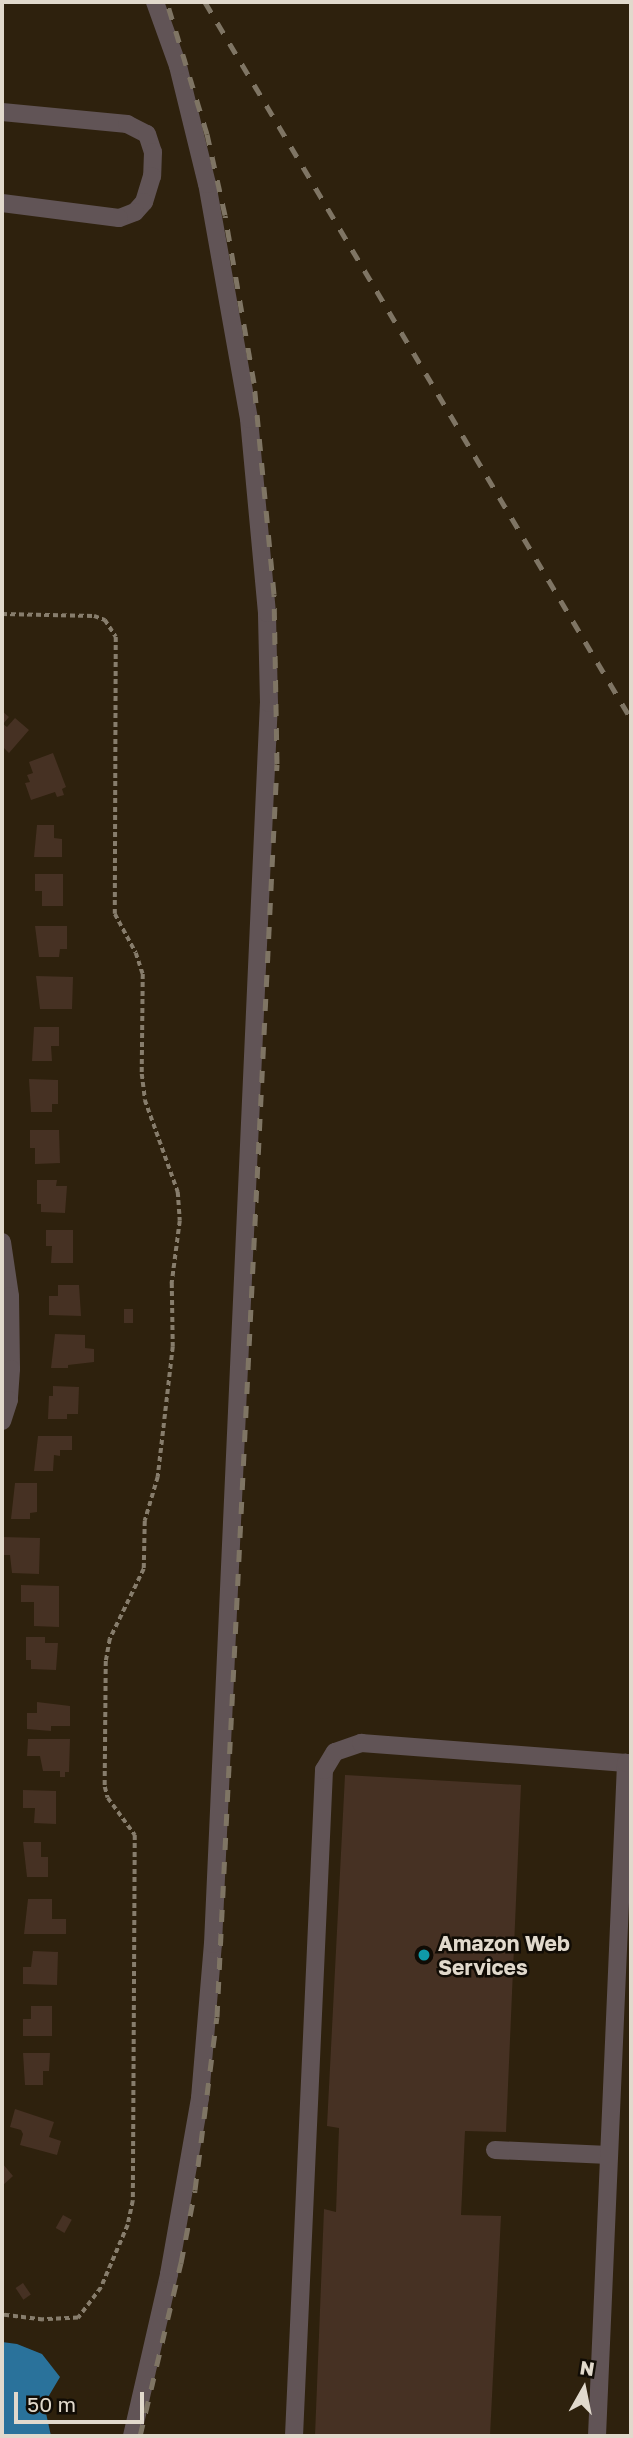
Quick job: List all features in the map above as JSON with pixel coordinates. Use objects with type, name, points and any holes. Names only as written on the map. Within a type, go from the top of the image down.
[{"type":"street","points":[[132,2436],[169,2274],[200,2098],[213,1944],[270,703],[267,613],[249,419],[207,184],[178,66],[155,2]]},
{"type":"street","points":[[2,112],[127,124],[147,134],[153,152],[152,176],[144,202],[135,212],[119,218],[2,203]]},
{"type":"street","points":[[2,1242],[10,1296],[11,1369],[9,1399],[2,1421]]},
{"type":"street","points":[[294,2436],[324,1770],[335,1752],[361,1743],[629,1763],[597,2436]]},
{"type":"street","points":[[495,2150],[609,2155]]},
{"type":"path","points":[[2,614],[94,616],[105,620],[116,637],[115,914],[136,953],[143,974],[142,1074],[145,1100],[178,1192],[180,1221],[172,1283],[173,1347],[158,1477],[145,1521],[144,1569],[110,1639],[105,1683],[104,1787],[114,1808],[135,1835],[133,2201],[128,2225],[101,2288],[78,2318],[43,2320],[2,2315]]},
{"type":"water","points":[[2,2342],[17,2344],[42,2354],[60,2377],[44,2404],[51,2436],[2,2436]]},
{"type":"building","points":[[2,711],[9,717],[3,724],[7,727],[15,718],[29,730],[9,753],[2,746]]},
{"type":"building","points":[[53,753],[66,787],[62,789],[64,795],[57,797],[55,792],[31,800],[25,783],[30,782],[27,775],[33,773],[29,762]]},
{"type":"building","points":[[37,825],[54,825],[54,838],[62,839],[62,857],[34,857]]},
{"type":"building","points":[[35,874],[63,874],[63,906],[42,906],[42,891],[35,891]]},
{"type":"building","points":[[35,926],[67,926],[67,949],[60,949],[59,957],[39,957]]},
{"type":"building","points":[[36,976],[73,977],[72,1009],[40,1009]]},
{"type":"building","points":[[34,1027],[59,1027],[59,1046],[51,1046],[52,1061],[32,1061]]},
{"type":"building","points":[[29,1079],[58,1080],[58,1104],[52,1104],[52,1112],[31,1112]]},
{"type":"building","points":[[30,1130],[59,1130],[60,1163],[35,1164],[35,1148],[30,1148]]},
{"type":"building","points":[[37,1180],[57,1180],[56,1186],[67,1186],[65,1213],[41,1212],[41,1204],[37,1204]]},
{"type":"building","points":[[46,1230],[73,1230],[73,1263],[51,1263],[52,1246],[46,1246]]},
{"type":"building","points":[[58,1285],[79,1285],[81,1316],[49,1315],[49,1296],[58,1296]]},
{"type":"building","points":[[124,1309],[133,1309],[133,1323],[124,1323]]},
{"type":"building","points":[[55,1334],[85,1335],[85,1348],[94,1349],[94,1362],[68,1365],[68,1368],[51,1368]]},
{"type":"building","points":[[53,1386],[79,1387],[78,1414],[67,1414],[67,1419],[48,1419],[49,1396],[53,1396]]},
{"type":"building","points":[[38,1436],[72,1436],[72,1450],[60,1450],[60,1456],[54,1455],[53,1471],[34,1471]]},
{"type":"building","points":[[15,1483],[37,1483],[37,1512],[30,1513],[30,1519],[11,1519]]},
{"type":"building","points":[[2,1537],[40,1538],[39,1574],[12,1573],[10,1555],[2,1555]]},
{"type":"building","points":[[21,1585],[59,1586],[59,1627],[34,1626],[34,1602],[21,1602]]},
{"type":"building","points":[[26,1637],[45,1637],[45,1643],[58,1643],[56,1670],[31,1669],[31,1660],[26,1660]]},
{"type":"building","points":[[37,1702],[70,1706],[70,1726],[51,1726],[51,1731],[27,1729],[27,1713],[37,1713]]},
{"type":"building","points":[[28,1739],[70,1739],[69,1772],[65,1772],[65,1777],[60,1777],[60,1771],[43,1771],[40,1756],[27,1756]]},
{"type":"building","name":"Amazon Web Services","points":[[345,1775],[521,1785],[506,2132],[465,2131],[461,2215],[501,2216],[490,2436],[315,2436],[324,2209],[336,2212],[339,2128],[327,2126]]},
{"type":"building","points":[[23,1790],[56,1791],[56,1824],[34,1823],[35,1808],[23,1808]]},
{"type":"building","points":[[23,1842],[41,1842],[41,1857],[48,1857],[48,1877],[27,1877]]},
{"type":"building","points":[[28,1899],[52,1899],[52,1919],[66,1919],[66,1934],[24,1934]]},
{"type":"building","points":[[33,1951],[58,1952],[57,1985],[23,1984],[23,1967],[31,1967]]},
{"type":"building","points":[[31,2006],[52,2006],[52,2036],[23,2036],[23,2019],[31,2019]]},
{"type":"building","points":[[23,2053],[50,2053],[49,2071],[43,2071],[43,2085],[25,2085]]},
{"type":"building","points":[[15,2109],[54,2122],[49,2137],[61,2141],[57,2155],[20,2145],[23,2134],[21,2130],[10,2127]]},
{"type":"building","points":[[2,2163],[13,2176],[2,2186]]},
{"type":"building","points":[[63,2215],[72,2220],[64,2233],[56,2228]]},
{"type":"building","points":[[23,2283],[31,2295],[23,2300],[16,2288]]},
{"type":"railway","points":[[140,2436],[181,2263],[195,2190],[217,2017],[277,764],[274,594],[254,383],[225,215],[207,134],[167,2]]},
{"type":"railway","points":[[205,2],[631,719]]},
{"type":"place","name":"Amazon Web Services","points":[[424,1955]]}]
